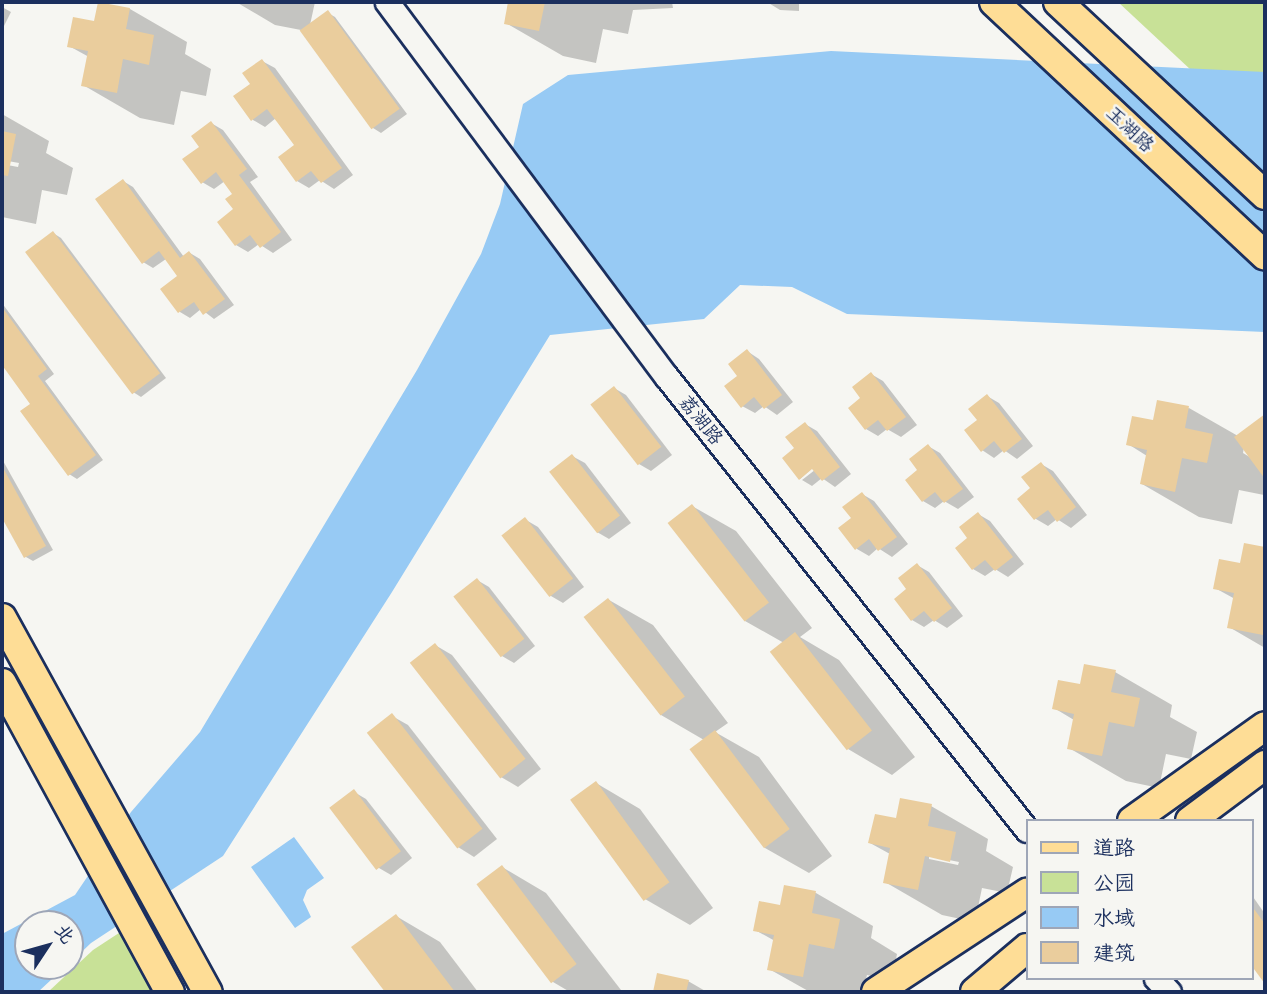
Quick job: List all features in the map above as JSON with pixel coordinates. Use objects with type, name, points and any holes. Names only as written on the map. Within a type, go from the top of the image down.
[{"type":"main road","points":[[1058,2],[1265,195]]},
{"type":"main road","name":"玉湖路","points":[[1002,9],[1265,256]]},
{"type":"main road","points":[[2,618],[208,992]]},
{"type":"main road","points":[[2,683],[170,992]]},
{"type":"main road","points":[[1135,819],[1265,726]]},
{"type":"main road","points":[[1193,819],[1265,765]]},
{"type":"main road","points":[[876,992],[1026,894]]},
{"type":"main road","points":[[975,992],[1026,949]]},
{"type":"street","name":"荔湖路","points":[[387,2],[666,376],[1026,829]]},
{"type":"green space","points":[[1118,2],[1265,2],[1265,139]]},
{"type":"green space","points":[[122,931],[155,992],[48,992],[61,980],[84,980],[84,958]]},
{"type":"water","points":[[831,51],[1265,72],[1265,332],[847,314],[792,287],[740,285],[704,319],[550,335],[392,592],[223,856],[84,950],[84,910],[47,910],[75,895],[131,812],[200,732],[417,370],[481,254],[500,204],[523,104],[568,75]]},
{"type":"water","points":[[294,837],[324,878],[307,890],[303,900],[311,917],[295,928],[251,867]]},
{"type":"water","points":[[14,928],[14,980],[51,980],[38,992],[2,992],[2,934]]},
{"type":"building","points":[[98,2],[130,8],[126,29],[154,35],[149,65],[123,59],[117,93],[81,86],[88,51],[67,47],[73,17],[94,21]]},
{"type":"building","points":[[508,2],[545,2],[539,31],[504,24]]},
{"type":"building","points":[[328,10],[400,109],[371,129],[300,31]]},
{"type":"building","points":[[262,59],[342,168],[321,183],[311,171],[296,182],[278,157],[294,145],[267,109],[251,121],[233,96],[250,84],[242,73]]},
{"type":"building","points":[[211,121],[247,169],[239,175],[281,232],[260,248],[250,235],[235,246],[217,222],[233,209],[225,199],[232,194],[216,172],[201,184],[182,159],[199,147],[191,136]]},
{"type":"building","points":[[2,131],[16,134],[8,176],[2,175]]},
{"type":"building","points":[[123,179],[180,258],[189,251],[225,299],[203,315],[194,302],[178,313],[160,289],[177,276],[159,251],[142,264],[95,199]]},
{"type":"building","points":[[53,231],[160,373],[132,394],[25,252]]},
{"type":"building","points":[[2,307],[47,369],[38,376],[96,455],[68,476],[20,411],[30,404],[2,365]]},
{"type":"building","points":[[747,349],[782,395],[764,409],[754,397],[741,408],[724,386],[737,376],[728,364]]},
{"type":"building","points":[[871,372],[906,417],[887,431],[878,420],[865,430],[848,408],[860,398],[852,387]]},
{"type":"building","points":[[614,386],[661,447],[638,465],[590,404]]},
{"type":"building","points":[[987,394],[1022,439],[1004,453],[994,441],[981,452],[964,430],[977,420],[968,409]]},
{"type":"building","points":[[1157,400],[1189,406],[1185,428],[1213,434],[1207,463],[1182,458],[1175,492],[1140,484],[1147,450],[1126,445],[1132,416],[1153,420]]},
{"type":"building","points":[[1265,414],[1265,479],[1234,437]]},
{"type":"building","points":[[805,422],[840,467],[822,481],[812,469],[799,480],[782,458],[794,448],[785,437]]},
{"type":"building","points":[[928,444],[963,489],[944,503],[935,492],[922,502],[905,480],[917,470],[909,459]]},
{"type":"building","points":[[572,454],[620,515],[597,533],[549,472]]},
{"type":"building","points":[[1041,462],[1076,507],[1057,522],[1048,510],[1034,520],[1017,499],[1030,488],[1021,477]]},
{"type":"building","points":[[2,466],[46,546],[24,558],[2,518]]},
{"type":"building","points":[[862,492],[897,537],[878,551],[869,539],[855,550],[838,528],[851,518],[842,507]]},
{"type":"building","points":[[692,504],[769,603],[745,622],[668,523]]},
{"type":"building","points":[[978,512],[1013,557],[995,571],[985,560],[972,570],[955,548],[967,538],[959,527]]},
{"type":"building","points":[[525,517],[573,578],[549,597],[501,535]]},
{"type":"building","points":[[1244,543],[1265,547],[1263,635],[1227,628],[1234,593],[1213,589],[1219,559],[1240,563]]},
{"type":"building","points":[[917,563],[952,608],[934,622],[924,611],[911,621],[894,599],[906,589],[898,578]]},
{"type":"building","points":[[477,578],[524,639],[501,657],[453,596]]},
{"type":"building","points":[[608,598],[685,697],[661,716],[584,617]]},
{"type":"building","points":[[795,632],[872,731],[847,750],[770,652]]},
{"type":"building","points":[[435,643],[526,759],[500,779],[410,663]]},
{"type":"building","points":[[1084,664],[1116,670],[1111,692],[1140,698],[1134,727],[1109,722],[1102,756],[1067,749],[1074,714],[1052,709],[1058,680],[1080,684]]},
{"type":"building","points":[[392,713],[483,829],[457,849],[367,733]]},
{"type":"building","points":[[715,730],[790,829],[764,848],[689,749]]},
{"type":"building","points":[[596,781],[669,882],[644,901],[570,800]]},
{"type":"building","points":[[354,789],[401,851],[376,870],[329,808]]},
{"type":"building","points":[[900,798],[932,804],[928,826],[956,832],[950,862],[925,856],[918,890],[883,883],[890,848],[868,843],[875,814],[896,818]]},
{"type":"building","points":[[502,865],[577,964],[551,983],[476,884]]},
{"type":"building","points":[[784,885],[816,891],[812,913],[840,919],[834,949],[809,944],[803,977],[767,970],[774,935],[753,931],[759,901],[780,905]]},
{"type":"building","points":[[1253,908],[1265,924],[1265,984],[1253,968]]},
{"type":"building","points":[[396,914],[455,992],[385,992],[351,947]]},
{"type":"building","points":[[657,973],[689,980],[686,992],[653,992]]}]
